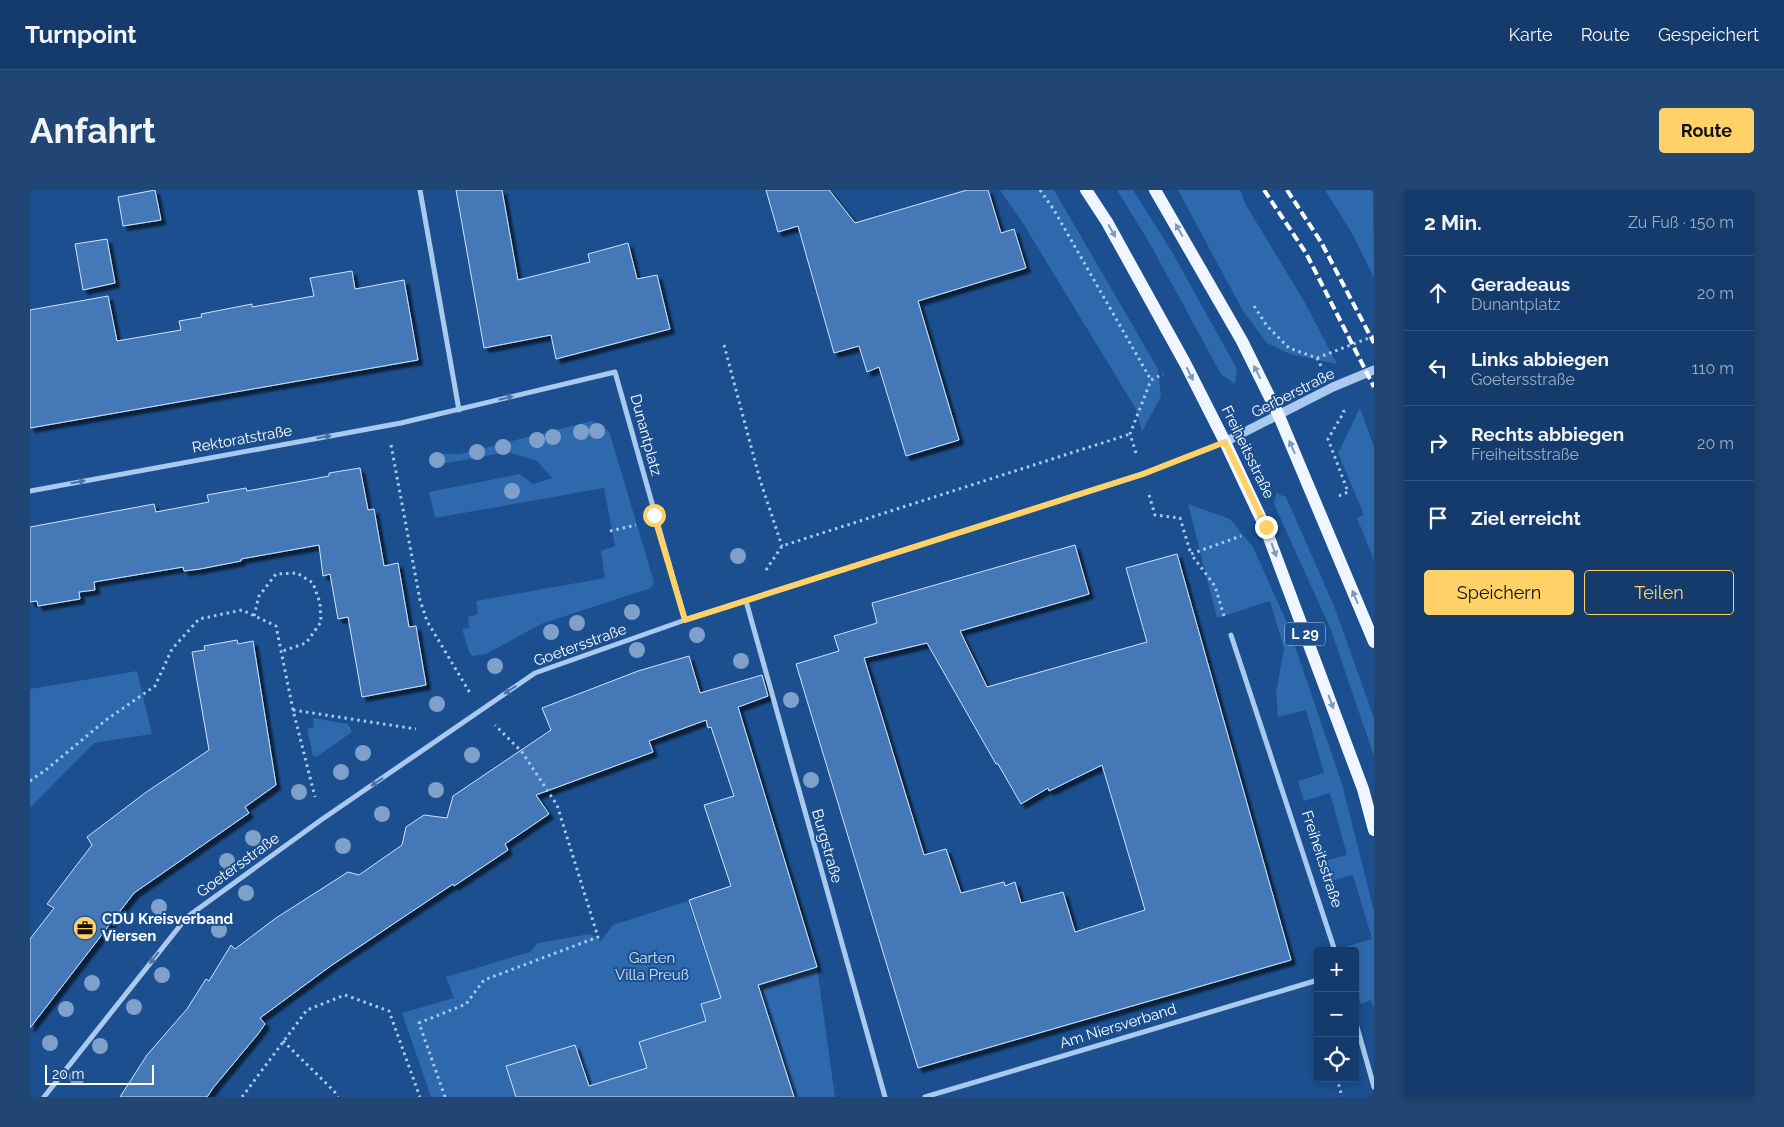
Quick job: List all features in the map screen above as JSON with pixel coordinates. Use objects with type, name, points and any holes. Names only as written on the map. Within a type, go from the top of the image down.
[{"type":"main road","name":"Freiheitsstraße","points":[[1086,190],[1107,222],[1185,363],[1266,527],[1364,789],[1374,830]]},
{"type":"main road","points":[[1155,190],[1242,341],[1279,416],[1374,642]]},
{"type":"street","points":[[420,190],[459,410]]},
{"type":"street","name":"Gerberstraße","points":[[1225,442],[1333,387],[1374,370]]},
{"type":"street","name":"Rektoratstraße","points":[[30,491],[401,423],[615,372]]},
{"type":"street","name":"Dunantplatz","points":[[615,372],[685,620]]},
{"type":"street","name":"Goetersstraße","points":[[44,1097],[187,917],[321,820],[535,673],[685,620],[1143,474],[1225,442]]},
{"type":"street","name":"Burgstraße","points":[[746,601],[885,1097]]},
{"type":"street","name":"Freiheitsstraße","points":[[1231,635],[1334,947]]},
{"type":"street","name":"Am Niersverband","points":[[925,1097],[1314,981]]},
{"type":"street","points":[[1359,1034],[1374,1087]]},
{"type":"path","points":[[1040,190],[1054,210],[1151,380]]},
{"type":"path","points":[[1242,341],[1267,326]]},
{"type":"path","points":[[1317,358],[1374,336]]},
{"type":"path","points":[[724,345],[760,480],[782,546]]},
{"type":"path","points":[[1185,363],[1151,380],[1130,434],[1155,515],[1180,518],[1191,554]]},
{"type":"path","points":[[388,425],[420,600],[427,621],[480,711],[522,752],[557,805],[598,937],[484,980],[466,1004],[419,1023],[445,1097]]},
{"type":"path","points":[[746,601],[782,546],[1130,434]]},
{"type":"path","points":[[254,616],[258,596],[276,574],[297,573],[313,583],[320,603],[321,622],[306,643],[280,652]]},
{"type":"path","points":[[30,781],[106,720],[155,686],[172,649],[200,619],[242,610],[276,626],[293,710],[321,820]]},
{"type":"path","points":[[293,710],[448,734]]},
{"type":"path","points":[[242,1097],[307,1010],[345,995],[389,1011],[420,1097]]},
{"type":"path","points":[[284,1041],[334,1090],[338,1097]]},
{"type":"path","points":[[1338,1082],[1342,1097]]},
{"type":"green space","points":[[1000,190],[1054,190],[1158,369],[1161,396],[1142,432],[1136,409],[1024,225]]},
{"type":"green space","points":[[1117,190],[1133,190],[1172,252],[1237,369],[1235,384],[1221,374],[1149,242]]},
{"type":"green space","points":[[1178,190],[1240,190],[1246,205],[1304,301],[1337,364],[1290,354],[1267,343],[1243,311]]},
{"type":"green space","points":[[1325,190],[1373,190],[1374,278],[1353,235]]},
{"type":"green space","points":[[1360,408],[1374,447],[1374,560],[1357,518],[1364,515],[1338,453]]},
{"type":"green space","points":[[592,421],[609,431],[654,582],[651,588],[541,624],[486,654],[473,656],[470,654],[462,629],[469,628],[468,617],[478,614],[476,601],[605,578],[601,551],[615,546],[604,488],[435,518],[429,492],[520,474],[533,484],[552,478],[537,461],[507,452],[436,465],[433,454],[460,454]]},
{"type":"green space","points":[[1276,493],[1286,497],[1334,606],[1374,718],[1374,756],[1331,630],[1274,504]]},
{"type":"green space","points":[[1188,504],[1230,519],[1253,547],[1287,623],[1342,784],[1374,911],[1374,1009],[1371,1000],[1361,1004],[1359,997],[1359,947],[1345,947],[1372,939],[1353,875],[1327,882],[1321,862],[1347,855],[1330,793],[1304,801],[1298,781],[1324,773],[1306,710],[1278,717],[1276,693],[1284,649],[1270,601],[1217,618]]},
{"type":"green space","points":[[137,671],[152,734],[94,743],[30,808],[30,689]]},
{"type":"green space","points":[[313,718],[348,724],[352,732],[318,756],[313,756],[307,729],[314,727]]},
{"type":"green space","name":"Garten Villa Preuß","points":[[688,901],[709,964],[727,959],[746,990],[817,967],[835,1097],[431,1097],[402,1013],[454,998],[446,977],[530,952],[538,943],[590,934],[601,941],[613,925]]},
{"type":"building","points":[[155,190],[161,220],[123,226],[118,197]]},
{"type":"building","points":[[456,190],[502,190],[518,280],[590,262],[588,254],[628,243],[637,279],[657,275],[670,329],[556,359],[551,335],[484,348]]},
{"type":"building","points":[[766,190],[829,190],[855,223],[967,190],[988,190],[1001,233],[1014,229],[1026,268],[918,301],[959,440],[906,456],[879,367],[867,372],[859,346],[834,353],[798,226],[778,232]]},
{"type":"building","points":[[107,239],[115,283],[83,290],[75,244]]},
{"type":"building","points":[[352,271],[355,289],[404,280],[418,360],[30,428],[30,310],[108,296],[117,341],[181,330],[179,321],[202,317],[201,314],[252,304],[252,307],[314,296],[310,278]]},
{"type":"building","points":[[360,468],[368,510],[374,509],[384,566],[398,563],[409,627],[416,626],[426,685],[362,697],[348,617],[338,619],[330,574],[323,576],[319,545],[241,559],[241,561],[200,569],[184,571],[183,567],[94,582],[95,590],[79,592],[80,599],[38,606],[37,601],[30,602],[30,527],[154,504],[156,512],[209,502],[207,495],[246,488],[247,491],[329,476],[329,473]]},
{"type":"building","points":[[1075,545],[1089,594],[960,631],[987,687],[1147,642],[1126,568],[1177,554],[1291,960],[918,1068],[796,664],[839,651],[834,636],[877,623],[872,603]],"holes":[[[927,643],[996,764],[998,764],[1021,804],[1048,788],[1049,791],[1102,765],[1145,910],[1075,932],[1063,892],[1021,903],[1015,882],[1005,886],[1004,882],[961,893],[946,849],[924,855],[864,658]]]},
{"type":"building","points":[[237,640],[238,644],[253,641],[276,785],[245,807],[249,813],[134,893],[30,1028],[30,939],[54,908],[47,904],[92,845],[87,837],[145,793],[209,750],[192,652],[205,650],[204,646]]},
{"type":"building","points":[[689,656],[700,693],[762,675],[768,696],[738,707],[817,967],[758,985],[794,1097],[516,1097],[506,1066],[575,1045],[589,1086],[647,1068],[639,1042],[706,1021],[701,1004],[721,998],[689,900],[731,886],[704,805],[734,796],[711,727],[708,728],[706,720],[649,741],[653,752],[536,795],[549,814],[505,844],[508,850],[454,886],[453,884],[332,965],[260,1018],[265,1024],[207,1097],[120,1097],[147,1055],[187,1009],[206,979],[209,981],[231,945],[235,949],[276,918],[348,872],[359,875],[402,845],[406,827],[424,815],[447,818],[453,796],[551,730],[542,708],[638,671]]},
{"type":"railway","points":[[1264,190],[1306,253],[1374,387]]},
{"type":"railway","points":[[1287,190],[1321,242],[1374,343]]},
{"type":"place","name":"CDU Kreisverband Viersen","points":[[85,928]]},
{"type":"route","points":[[654,515],[685,620],[1143,474],[1225,442],[1266,527]]}]
